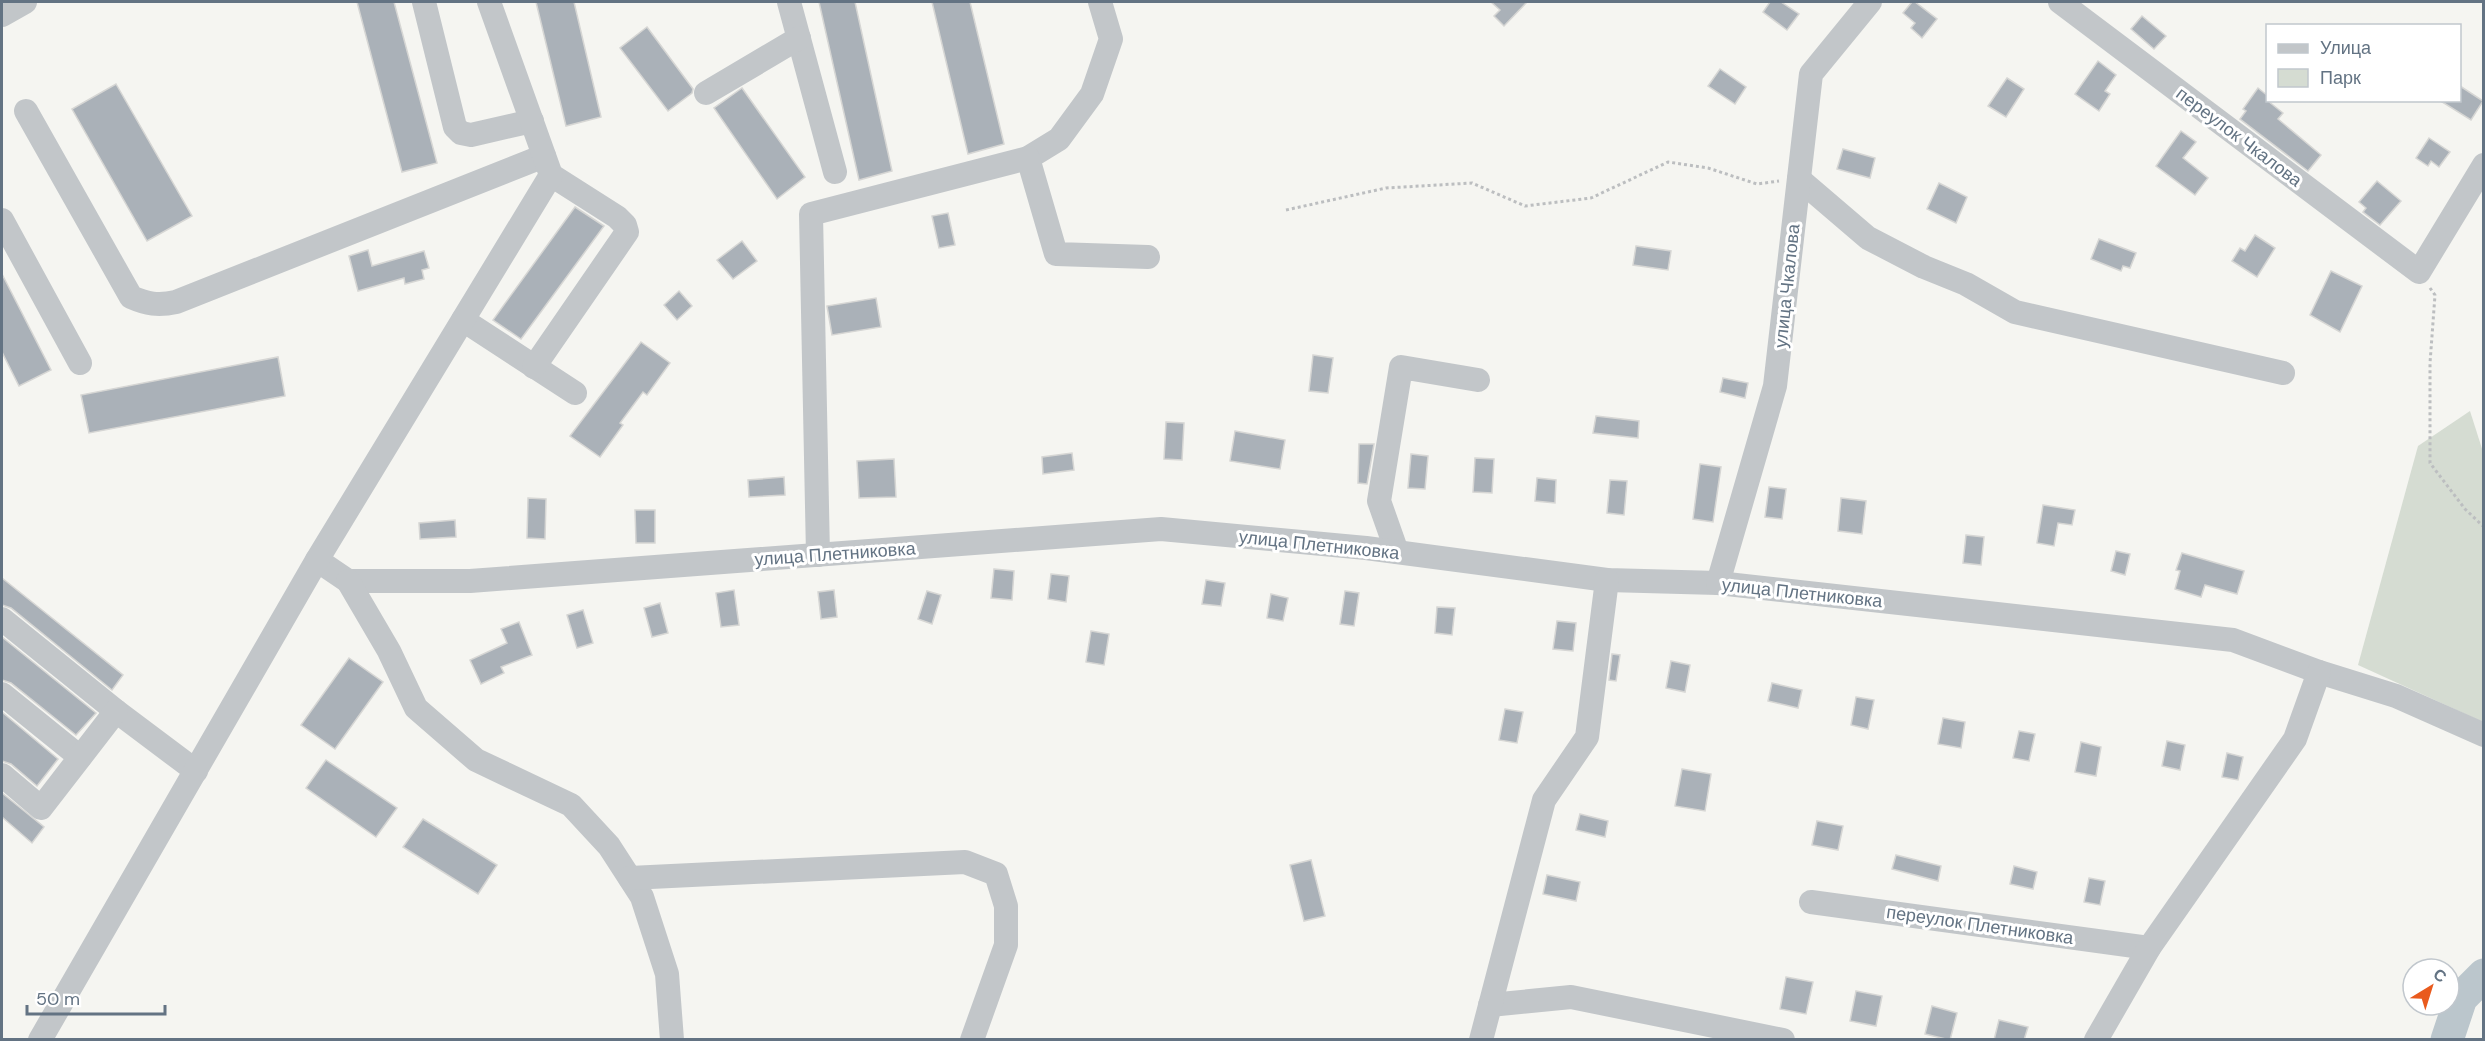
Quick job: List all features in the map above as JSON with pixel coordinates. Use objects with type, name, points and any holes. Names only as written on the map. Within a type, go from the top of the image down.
[{"type":"street","points":[[2,15],[25,2]]},
{"type":"street","points":[[424,2],[455,127],[461,133],[471,135],[532,121]]},
{"type":"street","points":[[489,2],[548,166],[617,217],[626,225],[627,232],[534,367]]},
{"type":"street","points":[[789,2],[835,172]]},
{"type":"street","points":[[818,555],[811,214],[1028,158],[1059,139],[1092,94],[1111,39],[1100,2]]},
{"type":"street","name":"улица Чкалова","points":[[1718,583],[1775,386],[1811,74],[1870,2]]},
{"type":"street","name":"переулок Чкалова","points":[[2060,2],[2419,272]]},
{"type":"street","points":[[706,93],[799,38]]},
{"type":"street","points":[[26,111],[130,297],[145,303],[162,305],[176,302],[548,166]]},
{"type":"street","points":[[1028,158],[1056,254],[1148,257]]},
{"type":"street","points":[[2419,272],[2484,165]]},
{"type":"street","points":[[40,1040],[317,560],[463,320],[548,166]]},
{"type":"street","points":[[1799,179],[1868,238],[1924,267],[1966,284],[2015,312],[2283,373]]},
{"type":"street","points":[[2,220],[80,363]]},
{"type":"street","points":[[463,320],[575,393]]},
{"type":"street","points":[[1397,552],[1379,501],[1401,367],[1478,380]]},
{"type":"street","name":"улица Плетниковка","points":[[348,581],[470,581],[1161,529],[1397,552],[1607,580],[1718,583],[2233,640],[2319,672],[2396,696],[2484,735]]},
{"type":"street","points":[[317,560],[348,581],[389,651],[416,708],[476,760],[571,805],[609,846],[642,897],[667,974],[672,1040]]},
{"type":"street","points":[[1481,1040],[1544,800],[1587,737],[1607,580]]},
{"type":"street","points":[[2,619],[116,711],[196,771]]},
{"type":"street","points":[[2096,1040],[2149,948],[2295,739],[2319,672]]},
{"type":"street","points":[[2,694],[80,757]]},
{"type":"street","points":[[2,775],[41,807],[116,711]]},
{"type":"street","points":[[630,878],[965,862],[996,874],[1006,906],[1006,945],[972,1040]]},
{"type":"street","name":"переулок Плетниковка","points":[[1811,902],[2149,948]]},
{"type":"street","points":[[1490,1005],[1571,997],[1769,1038]]},
{"type":"path","points":[[1286,210],[1386,189],[1472,183],[1525,206],[1591,198],[1668,162],[1708,168],[1757,184],[1799,179]]},
{"type":"path","points":[[2419,272],[2435,295],[2430,363],[2430,463],[2465,509],[2484,527]]},
{"type":"green space","points":[[2470,411],[2484,455],[2483,722],[2358,665],[2418,446]]},
{"type":"building","points":[[357,2],[394,2],[437,163],[402,172]]},
{"type":"building","points":[[536,2],[574,2],[601,117],[566,126]]},
{"type":"building","points":[[819,2],[855,2],[892,171],[859,180]]},
{"type":"building","points":[[932,2],[970,2],[1004,144],[968,154]]},
{"type":"building","points":[[1491,2],[1527,2],[1504,26],[1494,16],[1500,10]]},
{"type":"building","points":[[1770,2],[1781,2],[1799,14],[1787,30],[1763,12]]},
{"type":"building","points":[[1912,2],[1937,19],[1922,38],[1911,28],[1915,23],[1903,13]]},
{"type":"building","points":[[2142,16],[2166,36],[2154,49],[2131,29]]},
{"type":"building","points":[[647,27],[693,89],[692,93],[668,111],[620,48]]},
{"type":"building","points":[[2098,61],[2116,75],[2105,91],[2110,94],[2099,111],[2075,94]]},
{"type":"building","points":[[1720,69],[1746,87],[1735,104],[1708,86]]},
{"type":"building","points":[[2007,78],[2024,89],[2006,117],[1988,106]]},
{"type":"building","points":[[116,84],[192,216],[147,241],[72,109]]},
{"type":"building","points":[[2461,87],[2483,101],[2471,120],[2442,102],[2461,102]]},
{"type":"building","points":[[742,88],[805,177],[777,199],[714,108]]},
{"type":"building","points":[[2258,88],[2266,94],[2266,102],[2283,113],[2278,119],[2321,155],[2308,171],[2240,119],[2246,111],[2243,109]]},
{"type":"building","points":[[2181,131],[2196,142],[2183,158],[2208,178],[2195,195],[2156,166]]},
{"type":"building","points":[[2429,138],[2450,152],[2439,167],[2431,161],[2428,166],[2416,158]]},
{"type":"building","points":[[1843,149],[1875,158],[1870,178],[1837,169]]},
{"type":"building","points":[[2377,181],[2401,201],[2380,225],[2363,212],[2366,208],[2359,202]]},
{"type":"building","points":[[1939,183],[1967,197],[1956,223],[1927,209]]},
{"type":"building","points":[[575,207],[604,226],[521,339],[493,320]]},
{"type":"building","points":[[948,213],[955,245],[939,248],[932,216]]},
{"type":"building","points":[[2255,235],[2275,248],[2257,277],[2232,261],[2240,248],[2245,251]]},
{"type":"building","points":[[2099,239],[2136,253],[2130,268],[2123,266],[2121,271],[2091,259]]},
{"type":"building","points":[[742,241],[757,261],[733,279],[717,260]]},
{"type":"building","points":[[1636,246],[1671,251],[1668,270],[1633,265]]},
{"type":"building","points":[[368,250],[372,266],[424,251],[429,268],[422,270],[424,279],[405,284],[404,278],[358,291],[349,256]]},
{"type":"building","points":[[2331,271],[2362,286],[2340,332],[2310,315]]},
{"type":"building","points":[[2,274],[51,370],[19,386],[2,352]]},
{"type":"building","points":[[679,291],[692,306],[677,320],[664,305]]},
{"type":"building","points":[[876,298],[881,327],[832,335],[827,306]]},
{"type":"building","points":[[641,342],[670,363],[647,395],[643,392],[620,423],[623,425],[600,457],[570,436]]},
{"type":"building","points":[[1313,355],[1333,358],[1328,393],[1309,391]]},
{"type":"building","points":[[278,357],[285,396],[89,433],[81,395]]},
{"type":"building","points":[[1723,378],[1748,383],[1745,398],[1720,392]]},
{"type":"building","points":[[1596,416],[1639,421],[1638,438],[1593,433]]},
{"type":"building","points":[[1166,422],[1184,423],[1182,460],[1164,459]]},
{"type":"building","points":[[1235,431],[1285,440],[1280,469],[1230,461]]},
{"type":"building","points":[[1359,444],[1374,444],[1367,484],[1358,483]]},
{"type":"building","points":[[1072,453],[1074,470],[1043,474],[1042,457]]},
{"type":"building","points":[[1411,454],[1428,456],[1425,489],[1408,488]]},
{"type":"building","points":[[1475,458],[1494,459],[1492,493],[1473,492]]},
{"type":"building","points":[[894,459],[896,497],[859,498],[857,461]]},
{"type":"building","points":[[1700,464],[1721,467],[1713,522],[1693,519]]},
{"type":"building","points":[[784,477],[785,495],[749,497],[748,480]]},
{"type":"building","points":[[1537,478],[1556,480],[1555,503],[1535,501]]},
{"type":"building","points":[[1610,480],[1627,481],[1624,515],[1607,513]]},
{"type":"building","points":[[1769,487],[1786,489],[1782,519],[1765,517]]},
{"type":"building","points":[[528,498],[546,499],[545,539],[527,538]]},
{"type":"building","points":[[1841,498],[1866,501],[1862,534],[1838,531]]},
{"type":"building","points":[[2043,505],[2075,510],[2072,525],[2058,523],[2054,546],[2037,543]]},
{"type":"building","points":[[635,510],[655,510],[655,543],[636,543]]},
{"type":"building","points":[[455,520],[456,537],[420,539],[419,523]]},
{"type":"building","points":[[1966,535],[1984,537],[1981,565],[1963,563]]},
{"type":"building","points":[[2116,551],[2130,554],[2125,575],[2111,571]]},
{"type":"building","points":[[2182,553],[2244,571],[2237,594],[2205,585],[2201,597],[2175,589],[2180,571],[2176,570]]},
{"type":"building","points":[[994,569],[1014,571],[1012,600],[991,598]]},
{"type":"building","points":[[1051,574],[1069,576],[1066,602],[1048,599]]},
{"type":"building","points":[[2,578],[123,675],[112,690],[11,608],[2,605]]},
{"type":"building","points":[[1206,580],[1225,583],[1221,606],[1202,604]]},
{"type":"building","points":[[734,590],[739,625],[721,627],[716,593]]},
{"type":"building","points":[[834,590],[837,617],[821,619],[818,592]]},
{"type":"building","points":[[927,591],[941,595],[932,624],[918,619]]},
{"type":"building","points":[[1345,591],[1359,593],[1354,626],[1340,624]]},
{"type":"building","points":[[1271,594],[1288,598],[1283,621],[1267,618]]},
{"type":"building","points":[[660,603],[668,633],[652,637],[644,608]]},
{"type":"building","points":[[1437,607],[1455,608],[1452,635],[1435,633]]},
{"type":"building","points":[[583,610],[593,643],[577,648],[567,615]]},
{"type":"building","points":[[1557,621],[1576,623],[1573,651],[1553,649]]},
{"type":"building","points":[[519,622],[532,655],[501,667],[504,673],[481,684],[470,660],[507,643],[501,629]]},
{"type":"building","points":[[1091,631],[1109,634],[1104,665],[1086,662]]},
{"type":"building","points":[[2,637],[96,713],[76,735],[11,683],[2,680]]},
{"type":"building","points":[[1612,654],[1620,655],[1616,681],[1609,680]]},
{"type":"building","points":[[349,658],[383,682],[335,749],[301,725]]},
{"type":"building","points":[[1671,661],[1690,665],[1685,692],[1666,688]]},
{"type":"building","points":[[1772,683],[1802,690],[1798,708],[1768,701]]},
{"type":"building","points":[[1856,697],[1874,700],[1868,729],[1851,725]]},
{"type":"building","points":[[1505,709],[1523,712],[1517,743],[1499,740]]},
{"type":"building","points":[[2,712],[58,759],[37,786],[11,764],[2,761]]},
{"type":"building","points":[[1943,718],[1965,722],[1961,748],[1938,744]]},
{"type":"building","points":[[2019,731],[2035,734],[2029,761],[2013,758]]},
{"type":"building","points":[[2167,741],[2185,745],[2180,770],[2162,766]]},
{"type":"building","points":[[2081,742],[2101,747],[2096,776],[2075,772]]},
{"type":"building","points":[[2227,753],[2243,757],[2238,780],[2222,777]]},
{"type":"building","points":[[326,760],[397,808],[376,837],[306,788]]},
{"type":"building","points":[[1682,769],[1711,774],[1705,811],[1675,806]]},
{"type":"building","points":[[2,793],[44,827],[32,843],[2,817]]},
{"type":"building","points":[[1580,814],[1608,821],[1605,837],[1576,830]]},
{"type":"building","points":[[423,819],[497,865],[478,894],[403,847]]},
{"type":"building","points":[[1817,821],[1843,826],[1838,850],[1812,845]]},
{"type":"building","points":[[1896,855],[1941,866],[1938,881],[1892,869]]},
{"type":"building","points":[[1311,860],[1325,916],[1304,921],[1290,865]]},
{"type":"building","points":[[2014,866],[2037,872],[2033,889],[2010,884]]},
{"type":"building","points":[[1547,875],[1580,882],[1576,901],[1543,894]]},
{"type":"building","points":[[2089,878],[2105,881],[2100,905],[2084,902]]},
{"type":"building","points":[[1786,977],[1813,982],[1806,1014],[1780,1009]]},
{"type":"building","points":[[1856,991],[1882,996],[1876,1026],[1850,1021]]},
{"type":"building","points":[[1932,1006],[1957,1013],[1950,1040],[1925,1034]]},
{"type":"building","points":[[1999,1020],[2028,1027],[2024,1040],[1994,1040]]},
{"type":"waterway","points":[[2447,1040],[2461,998],[2484,975]]}]
